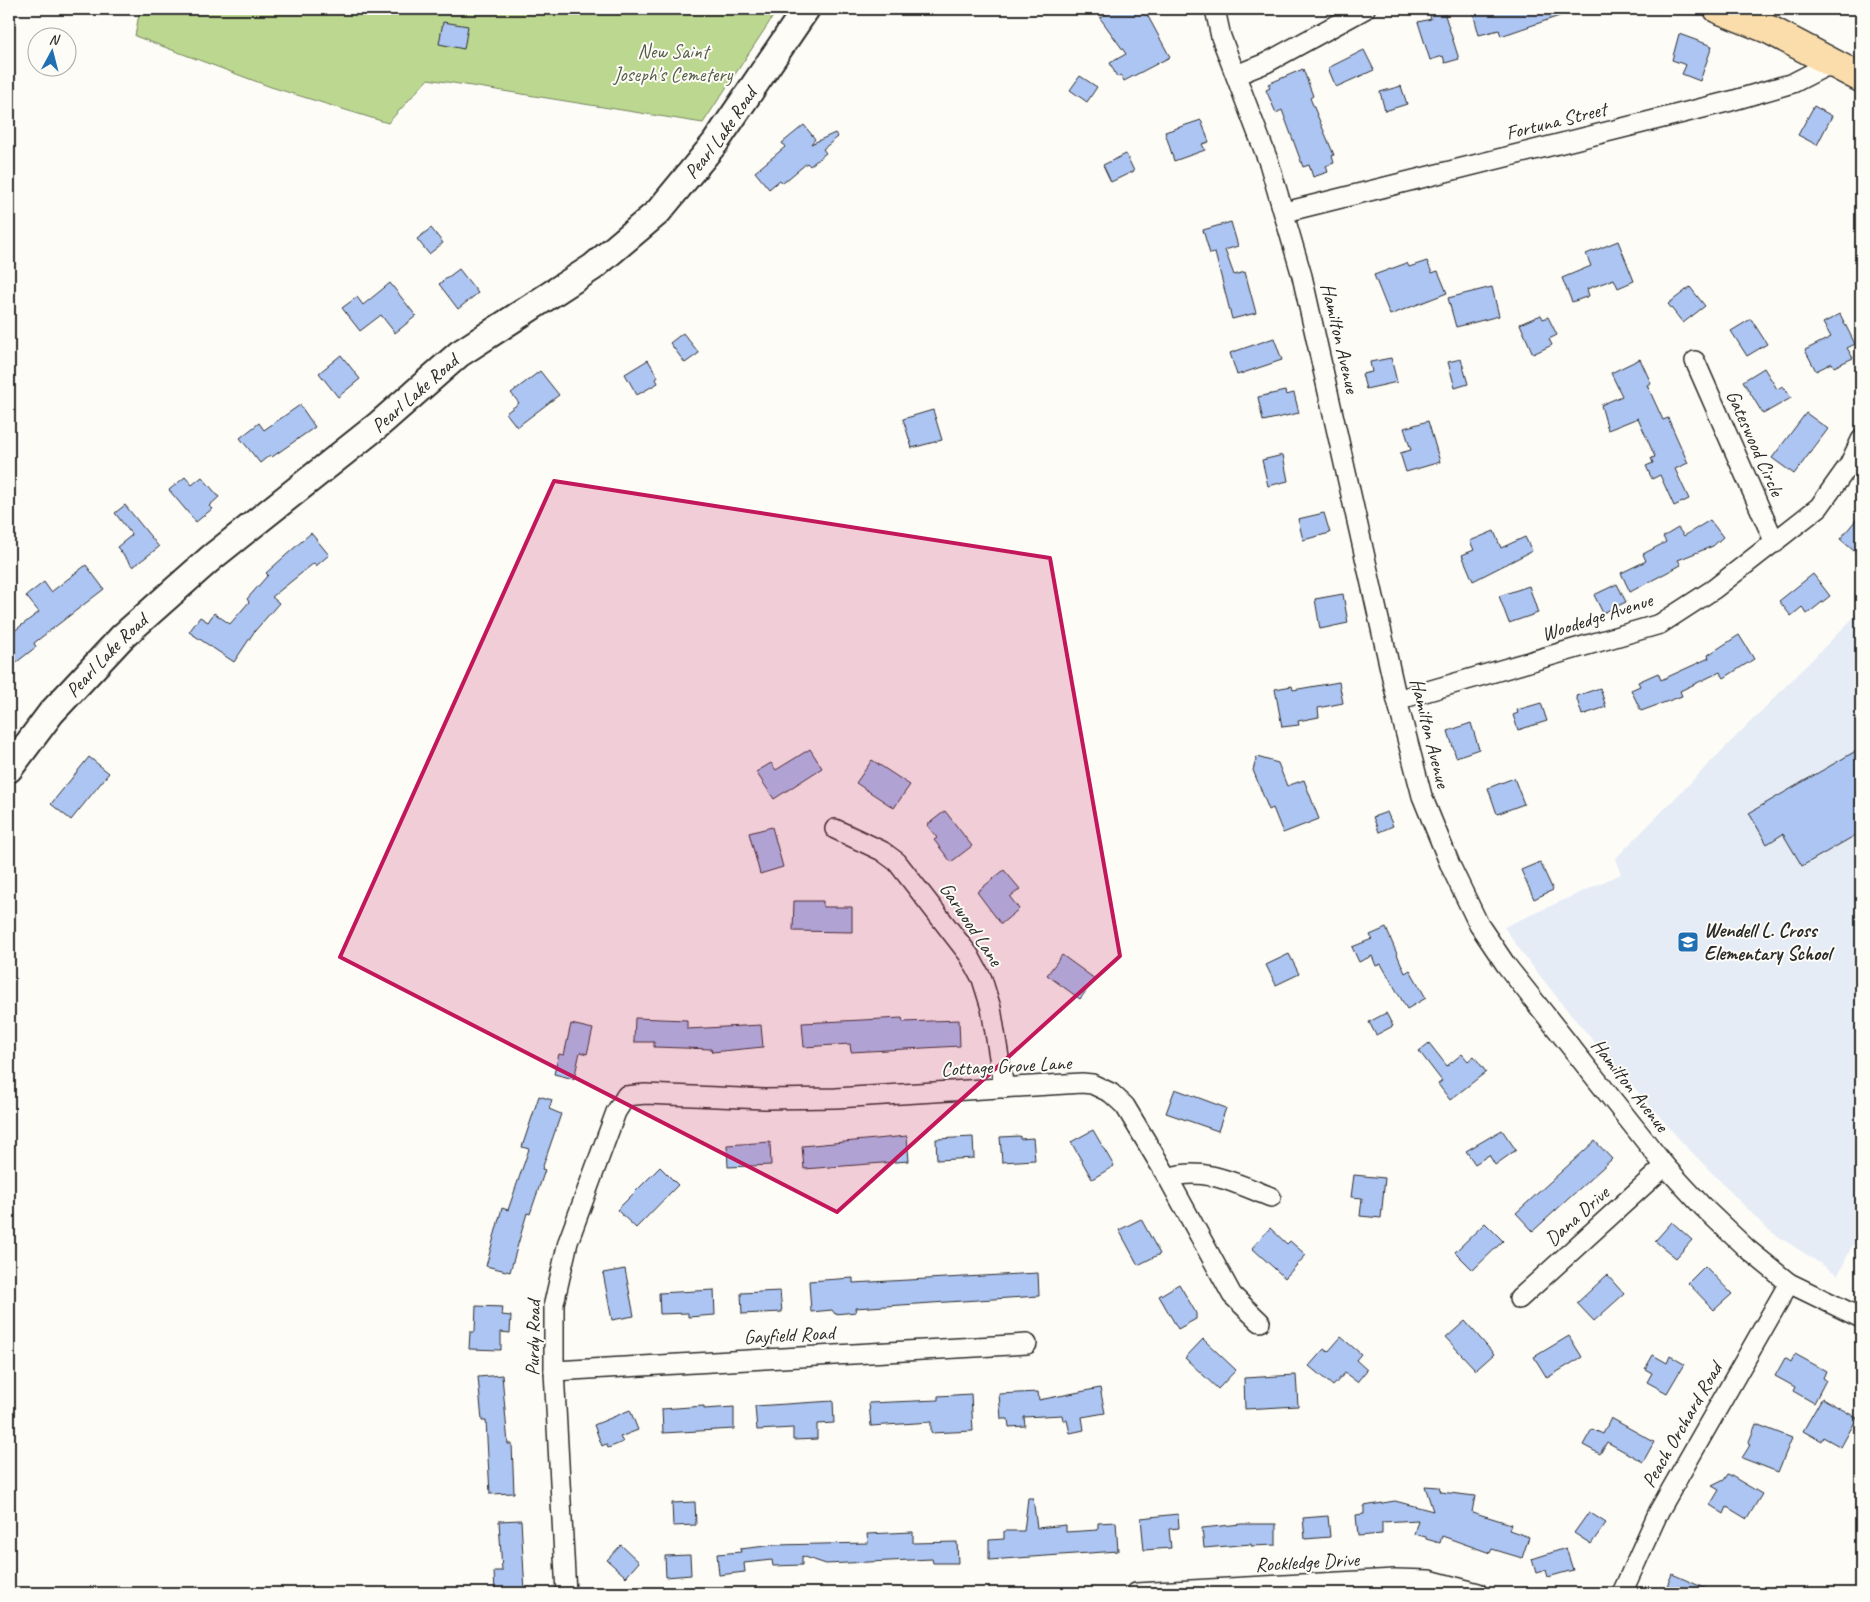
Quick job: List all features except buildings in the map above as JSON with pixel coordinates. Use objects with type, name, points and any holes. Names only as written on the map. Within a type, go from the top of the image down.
[{"type":"main road","name":"Pearl Lake Road","points":[[9,769],[51,713],[122,637],[211,558],[377,426],[459,354],[593,267],[617,249],[658,212],[715,143],[806,9]]},
{"type":"main road","points":[[1718,9],[1770,30],[1834,62],[1861,78]]},
{"type":"street","name":"Hamilton Avenue","points":[[1215,9],[1221,37],[1285,212],[1332,404],[1398,700],[1422,796],[1451,868],[1479,925],[1506,965],[1665,1166],[1703,1208],[1746,1248],[1790,1283],[1861,1318]]},
{"type":"street","points":[[1236,75],[1266,64],[1365,9]]},
{"type":"street","name":"Fortuna Street","points":[[1285,212],[1731,101],[1792,84],[1834,62]]},
{"type":"street","name":"Gateswood Circle","points":[[1696,361],[1775,543]]},
{"type":"street","name":"Woodedge Avenue","points":[[1398,700],[1660,624],[1714,588],[1775,543],[1819,507],[1849,465],[1861,440]]},
{"type":"street","name":"Garwood Lane","points":[[835,830],[882,851],[898,862],[969,955],[982,979],[991,1008],[1004,1088]]},
{"type":"street","name":"Cottage Grove Lane","points":[[626,1096],[645,1094],[765,1099],[836,1098],[1092,1084],[1111,1093],[1125,1106],[1168,1178],[1232,1295],[1260,1322]]},
{"type":"street","name":"Purdy Road","points":[[566,1593],[554,1371],[554,1303],[563,1262],[616,1112],[626,1096]]},
{"type":"street","name":"Dana Drive","points":[[1519,1299],[1665,1166]]},
{"type":"street","points":[[1168,1178],[1184,1173],[1205,1174],[1271,1197]]},
{"type":"street","name":"Peach Orchard Road","points":[[1622,1593],[1659,1510],[1790,1283]]},
{"type":"street","name":"Gayfield Road","points":[[554,1371],[1028,1344]]},
{"type":"street","name":"Rockledge Drive","points":[[1136,1593],[1416,1580],[1442,1582],[1478,1593]]},
{"type":"highlighted area","points":[[554,481],[1050,558],[1120,956],[837,1212],[340,957]]},
{"type":"shaded area","name":"Wendell L. Cross Elementary School","points":[[1861,610],[1861,1228],[1838,1275],[1767,1229],[1680,1140],[1572,1016],[1525,957],[1504,927],[1621,874],[1615,859]]},
{"type":"green space","name":"New Saint Joseph's Cemetery","points":[[140,9],[778,9],[703,123],[428,79],[388,123],[271,87],[135,36]]},
{"type":"place","name":"Wendell L. Cross Elementary School","points":[[1688,942]]}]
